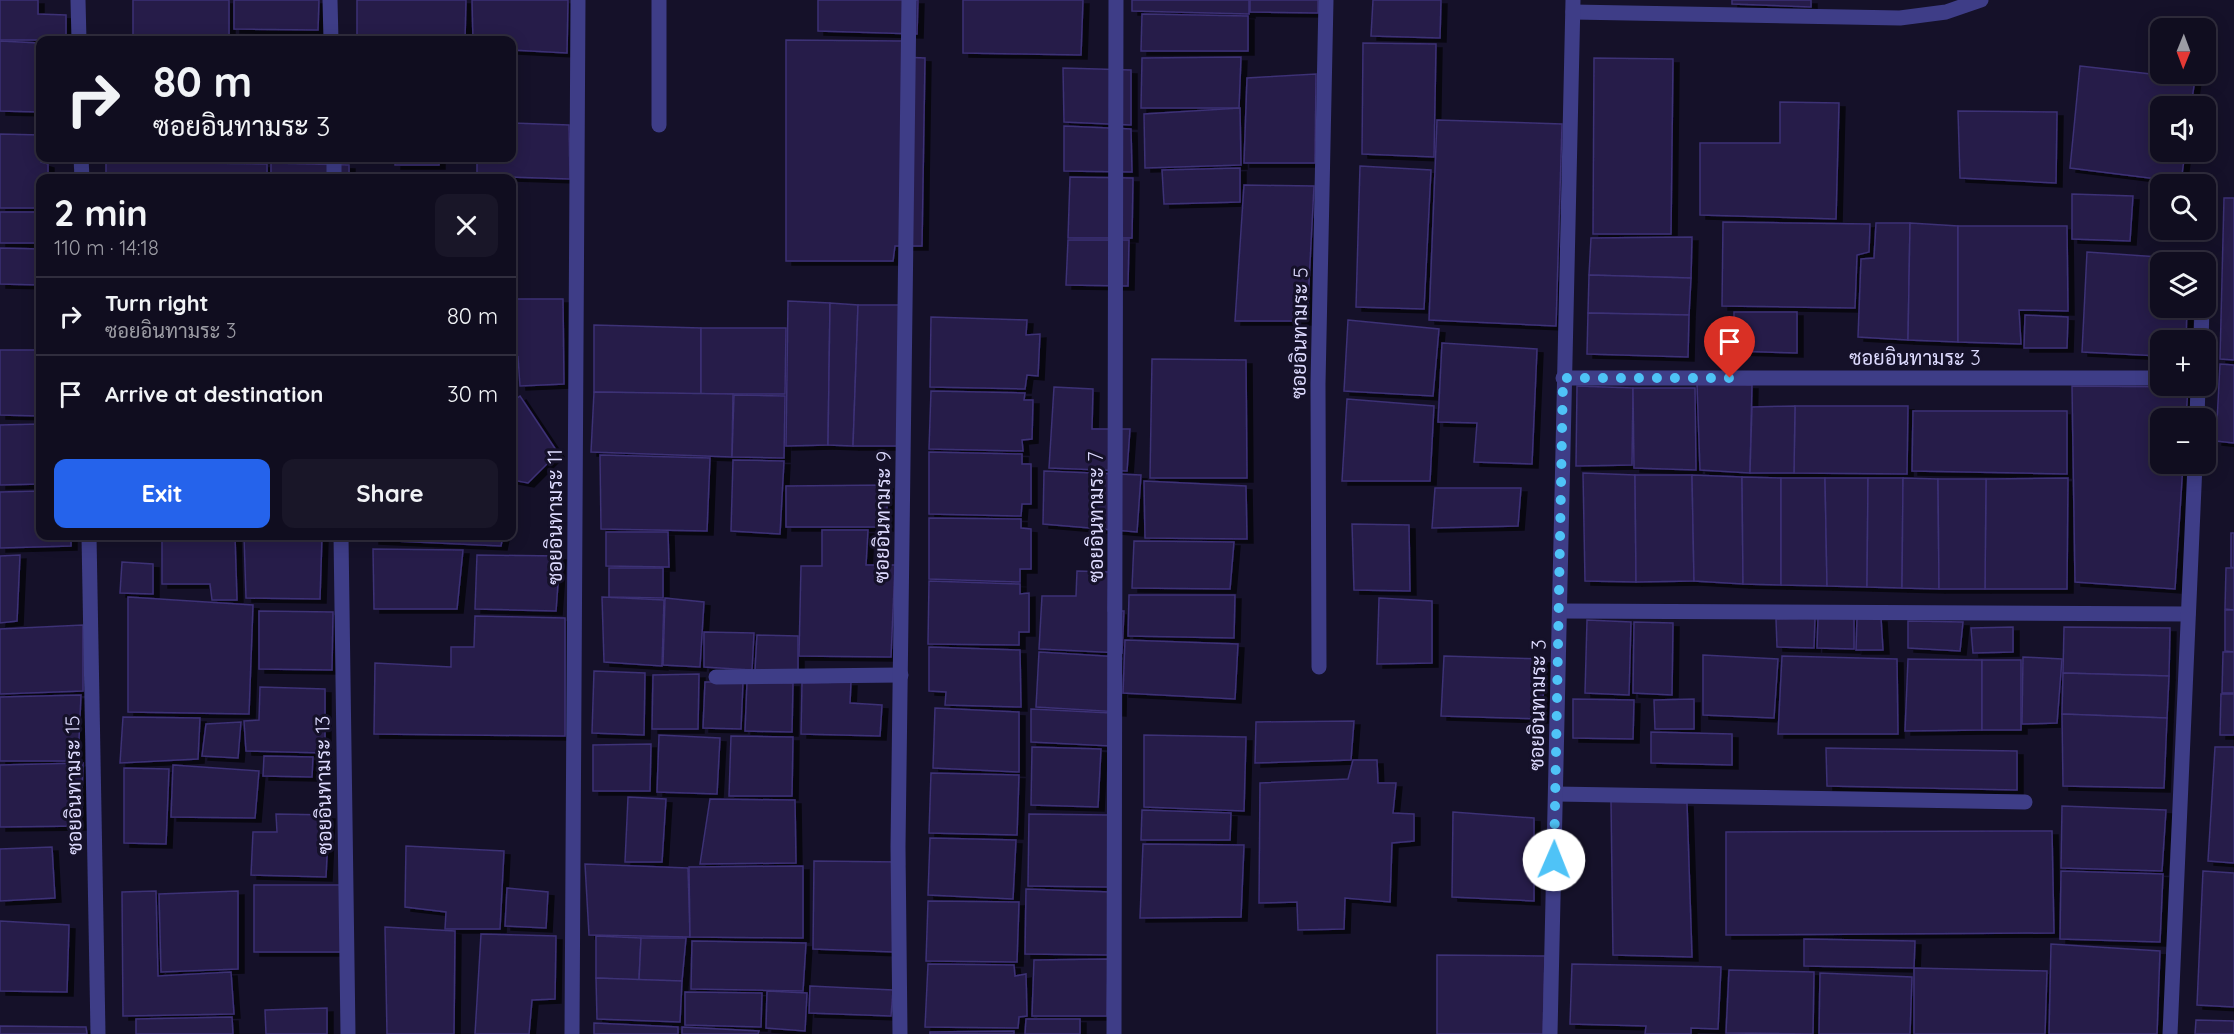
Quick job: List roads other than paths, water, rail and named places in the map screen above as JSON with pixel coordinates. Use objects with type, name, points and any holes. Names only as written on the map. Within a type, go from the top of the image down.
[{"type":"street","points":[[78,0],[79,36]]},
{"type":"street","points":[[330,0],[331,36]]},
{"type":"street","name":"ซอยอินทามระ 11","points":[[572,1034],[578,0]]},
{"type":"street","points":[[658,0],[659,125]]},
{"type":"street","name":"ซอยอินทามระ 9","points":[[900,1034],[898,847],[909,0]]},
{"type":"street","name":"ซอยอินทามระ 7","points":[[1114,1034],[1116,0]]},
{"type":"street","name":"ซอยอินทามระ 5","points":[[1319,667],[1318,384],[1326,0]]},
{"type":"street","points":[[1573,6],[1900,18],[1946,12],[1981,0]]},
{"type":"street","name":"ซอยอินทามระ 3","points":[[1550,1034],[1573,6]]},
{"type":"street","name":"ซอยอินทามระ 3","points":[[1563,378],[2150,378]]},
{"type":"street","points":[[2170,1034],[2194,474]]},
{"type":"street","name":"ซอยอินทามระ 15","points":[[89,540],[98,1034]]},
{"type":"street","name":"ซอยอินทามระ 13","points":[[341,540],[348,1034]]},
{"type":"street","points":[[1560,611],[2187,614]]},
{"type":"street","points":[[716,677],[901,675]]},
{"type":"street","points":[[1556,794],[2025,802]]}]
